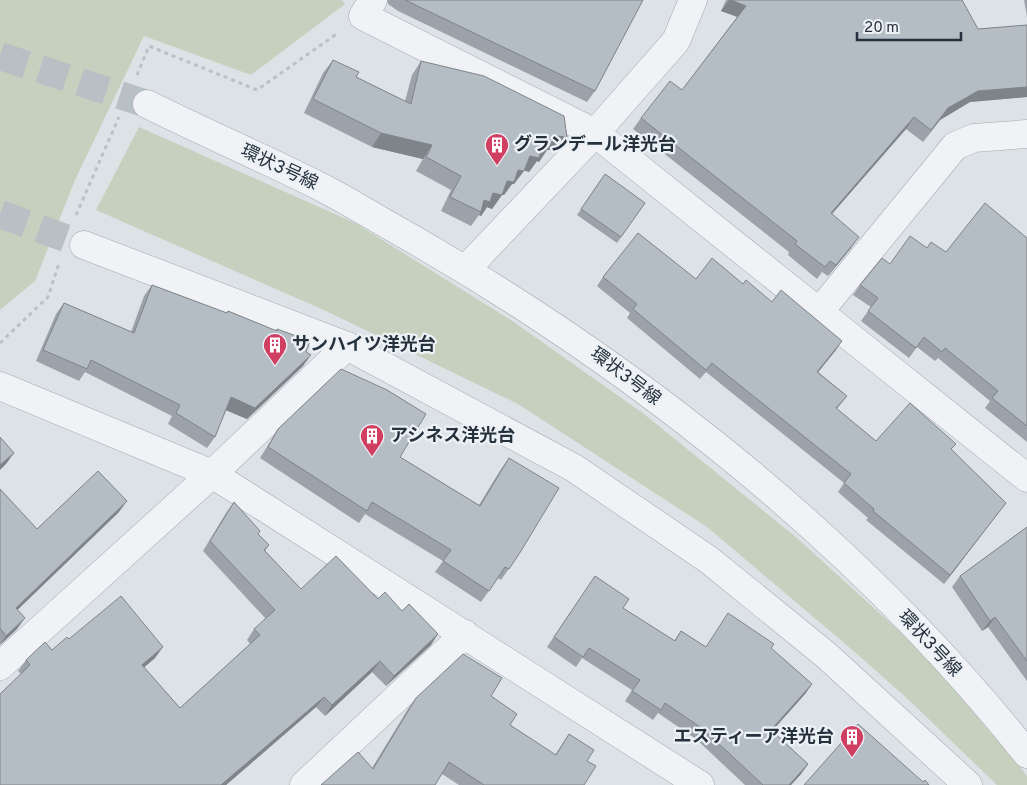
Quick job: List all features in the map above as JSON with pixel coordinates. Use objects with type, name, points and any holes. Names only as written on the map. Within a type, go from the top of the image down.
[{"type":"street","points":[[373,0],[363,16],[595,133],[1027,478]]},
{"type":"street","points":[[466,270],[595,133],[676,41],[693,0]]},
{"type":"street","name":"環状3号線","points":[[146,104],[318,186],[466,270],[569,335],[714,444],[829,542],[930,643],[1027,754]]},
{"type":"street","points":[[819,312],[955,146],[974,138],[1027,134]]},
{"type":"street","points":[[84,245],[347,346],[574,468],[709,560],[826,655],[968,785]]},
{"type":"street","points":[[0,666],[212,474],[347,346]]},
{"type":"street","points":[[0,386],[212,474],[466,634],[700,785]]},
{"type":"street","points":[[304,785],[466,634]]},
{"type":"path","points":[[0,343],[48,297]]},
{"type":"green space","points":[[0,0],[342,0],[345,4],[251,75],[144,36],[75,180],[35,281],[0,310]]},
{"type":"green space","points":[[139,127],[355,223],[511,320],[644,414],[797,538],[920,650],[1021,768],[1027,776],[1027,785],[997,785],[911,702],[707,527],[518,404],[326,311],[96,210]]},
{"type":"building","points":[[405,0],[643,0],[595,91]]},
{"type":"building","points":[[731,0],[962,0],[978,29],[1027,25],[1027,87],[978,91],[948,108],[931,130],[914,117],[831,213],[859,237],[836,265],[830,261],[825,267],[795,244],[797,241],[641,118],[670,81],[682,90],[746,6]]},
{"type":"building","points":[[333,60],[359,72],[356,77],[411,104],[421,61],[484,76],[564,116],[567,137],[555,136],[549,148],[542,146],[539,158],[530,156],[524,171],[518,170],[514,182],[507,181],[502,195],[493,193],[490,202],[484,200],[481,212],[450,197],[461,176],[426,157],[432,145],[381,133],[313,99]]},
{"type":"building","points":[[605,174],[645,203],[621,237],[581,209]]},
{"type":"building","points":[[985,203],[1027,238],[1027,426],[992,398],[998,391],[945,348],[942,352],[924,337],[916,348],[868,311],[878,298],[860,285],[882,258],[890,264],[910,236],[927,248],[931,242],[946,252]]},
{"type":"building","points":[[638,233],[696,279],[712,258],[743,284],[746,280],[772,302],[781,290],[842,341],[817,372],[847,396],[836,408],[876,441],[910,403],[956,444],[951,449],[1006,503],[950,575],[873,511],[874,509],[844,483],[851,474],[712,363],[706,370],[633,309],[637,304],[603,277]]},
{"type":"building","points":[[152,285],[227,313],[228,311],[277,331],[277,329],[310,341],[306,352],[311,355],[255,408],[231,397],[215,437],[176,413],[180,405],[91,360],[87,369],[43,350],[64,303],[134,333]]},
{"type":"building","points":[[341,369],[387,390],[426,414],[400,457],[480,506],[509,458],[559,488],[509,569],[505,567],[489,591],[443,561],[451,550],[372,502],[367,511],[268,447],[278,429]]},
{"type":"building","points":[[0,437],[14,453],[0,465]]},
{"type":"building","points":[[98,471],[127,501],[16,608],[25,618],[6,636],[0,628],[0,489],[37,529]]},
{"type":"building","points":[[234,502],[260,531],[258,534],[269,545],[264,550],[301,589],[336,556],[378,599],[385,592],[402,611],[409,604],[438,634],[394,676],[380,661],[332,705],[324,697],[221,785],[0,785],[0,694],[30,665],[26,660],[45,642],[52,650],[67,637],[69,639],[121,596],[163,647],[142,665],[180,708],[260,635],[254,629],[275,610],[210,541]]},
{"type":"building","points":[[1027,527],[1027,661],[995,617],[990,621],[960,576]]},
{"type":"building","points":[[595,576],[629,599],[623,608],[675,641],[681,631],[706,647],[728,613],[774,644],[771,648],[812,684],[771,730],[808,764],[789,785],[763,785],[703,729],[665,703],[661,710],[632,691],[640,680],[589,648],[583,657],[554,637]]},
{"type":"building","points":[[463,654],[502,678],[491,696],[517,714],[510,725],[556,755],[569,734],[594,750],[587,761],[596,766],[584,785],[484,785],[449,762],[435,785],[321,785],[358,752],[373,769],[416,698]]},
{"type":"building","name":"エスティーア洋光台","points":[[858,724],[923,782],[925,780],[929,785],[804,785]]},
{"type":"tunnel","points":[[0,56],[147,104]]},
{"type":"tunnel","points":[[0,214],[84,245]]},
{"type":"place","name":"グランデール洋光台","points":[[497,166]]},
{"type":"place","name":"サンハイツ洋光台","points":[[275,366]]},
{"type":"place","name":"アシネス洋光台","points":[[372,457]]},
{"type":"place","name":"エスティーア洋光台","points":[[852,758]]}]
